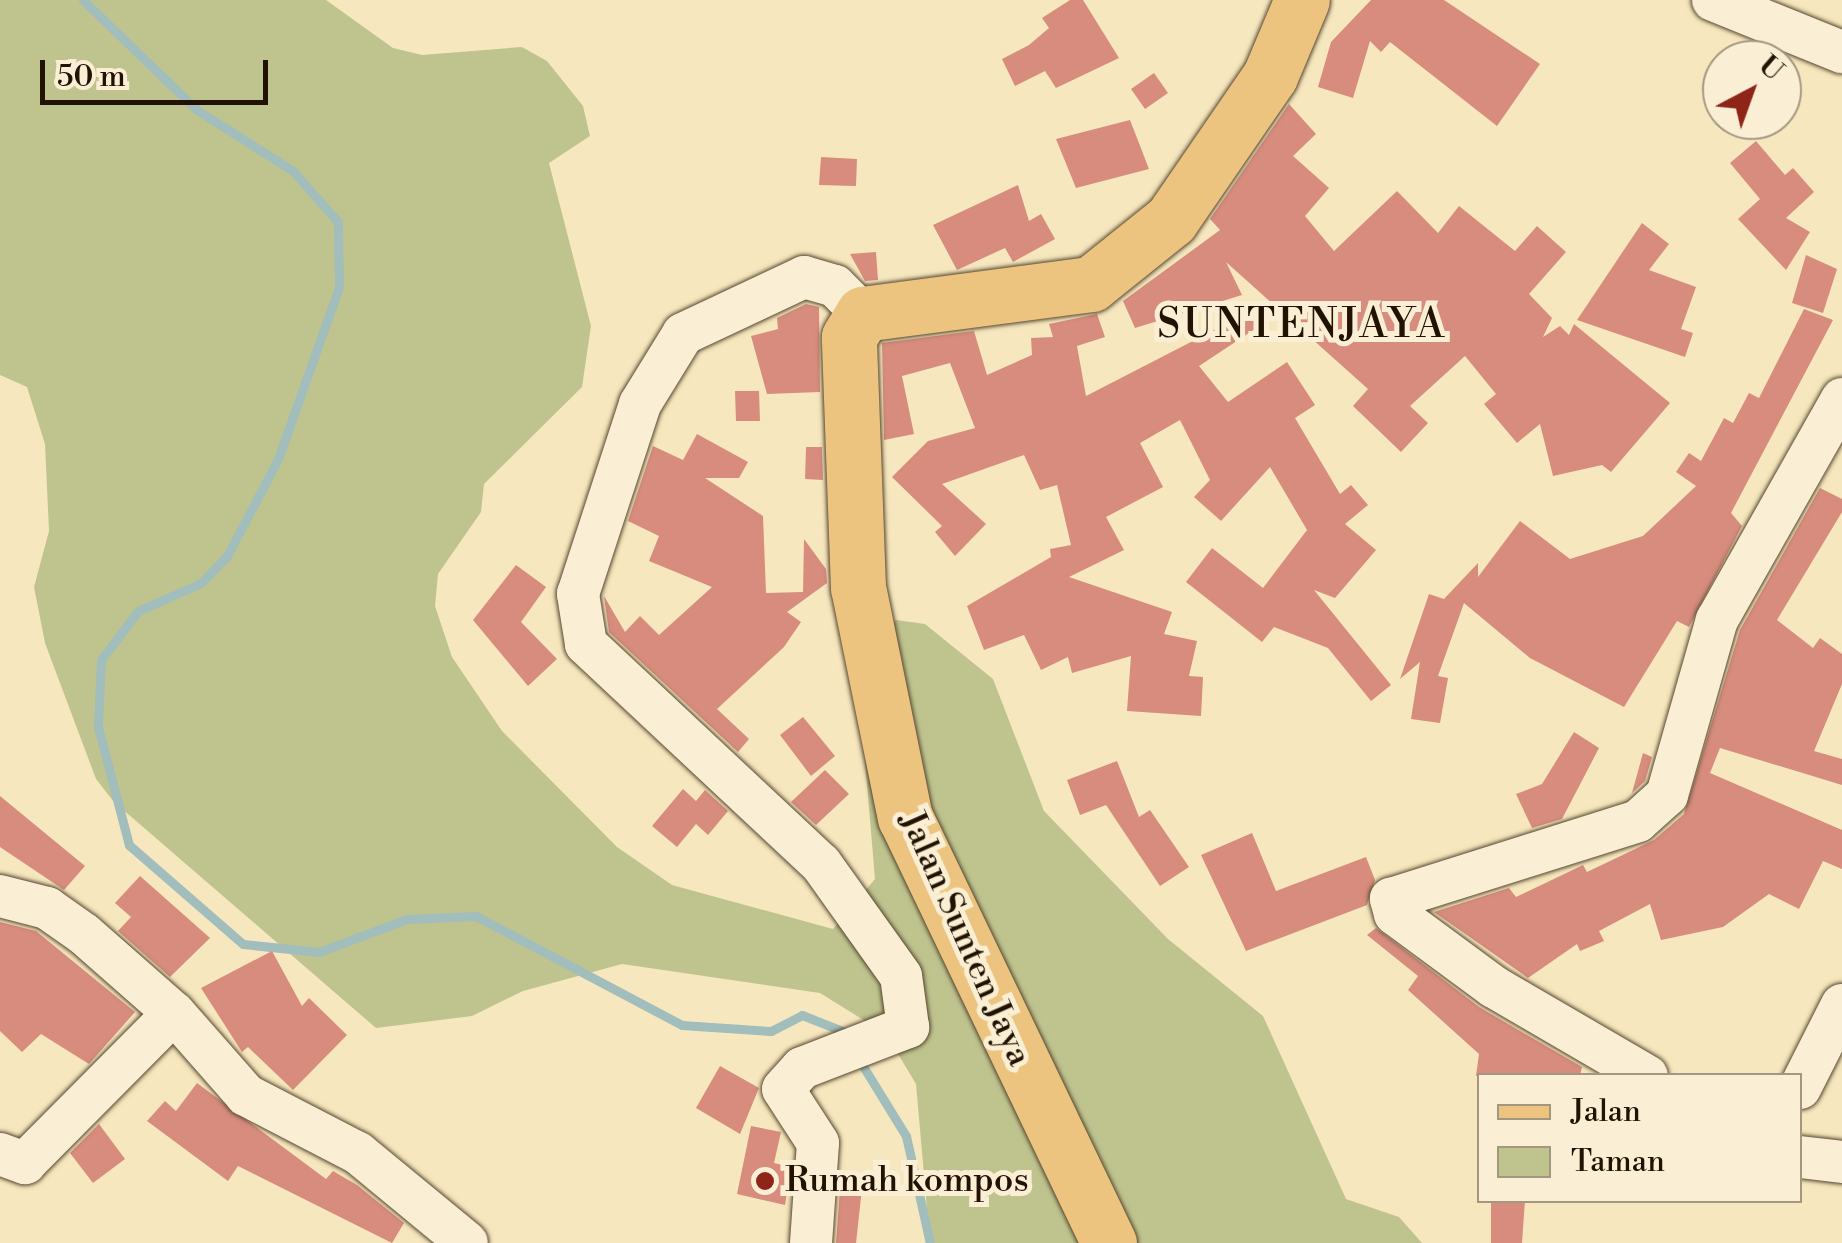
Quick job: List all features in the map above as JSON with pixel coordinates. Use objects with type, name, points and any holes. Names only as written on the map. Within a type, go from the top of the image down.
[{"type":"main road","points":[[863,314],[1091,284],[1171,220],[1270,76],[1302,0]]},
{"type":"main road","name":"Jalan Sunten Jaya","points":[[863,314],[849,337],[858,588],[906,818],[1109,1243]]},
{"type":"street","points":[[1713,0],[1842,52]]},
{"type":"street","points":[[812,1243],[818,1143],[783,1088],[802,1068],[908,1027],[912,1015],[891,955],[821,864],[586,644],[578,594],[640,404],[683,334],[804,277],[835,286],[863,314]]},
{"type":"street","points":[[1643,1073],[1494,987],[1395,914],[1391,899],[1638,820],[1667,796],[1717,620],[1842,400]]},
{"type":"street","points":[[0,896],[48,908],[174,1013],[246,1095],[358,1153],[467,1243]]},
{"type":"street","points":[[1802,1084],[1842,1005]]},
{"type":"street","points":[[0,1154],[25,1163],[174,1013]]},
{"type":"street","points":[[1802,1157],[1842,1162]]},
{"type":"green space","points":[[0,0],[326,0],[393,48],[422,55],[522,47],[547,61],[583,106],[590,136],[549,163],[591,326],[582,387],[484,484],[481,512],[438,574],[435,606],[452,657],[502,731],[617,847],[672,885],[833,929],[875,879],[859,690],[876,638],[896,620],[925,624],[993,679],[1044,811],[1168,939],[1263,1016],[1346,1199],[1399,1217],[1422,1243],[930,1243],[916,1084],[886,1034],[820,993],[622,964],[523,991],[472,1016],[376,1028],[114,802],[96,779],[45,643],[34,587],[49,531],[45,444],[27,387],[0,375]]},
{"type":"building","points":[[1070,0],[1083,0],[1119,58],[1056,88],[1045,71],[1015,86],[1002,59],[1029,45],[1049,28],[1042,18]]},
{"type":"building","points":[[1371,0],[1444,0],[1540,64],[1497,126],[1390,42],[1381,52],[1370,41],[1353,98],[1318,87],[1331,42]]},
{"type":"building","points":[[1154,73],[1168,93],[1145,109],[1131,89]]},
{"type":"building","points":[[1289,104],[1316,134],[1293,156],[1329,188],[1305,216],[1334,251],[1397,191],[1438,233],[1459,206],[1515,251],[1537,226],[1566,252],[1529,294],[1552,318],[1543,337],[1560,326],[1569,335],[1574,324],[1670,403],[1611,472],[1602,465],[1553,476],[1540,424],[1517,443],[1484,404],[1496,394],[1465,356],[1410,406],[1428,423],[1401,452],[1353,406],[1368,389],[1226,262],[1242,295],[1135,328],[1123,301],[1220,230],[1210,219]]},
{"type":"building","points":[[1130,120],[1149,169],[1076,188],[1056,139]]},
{"type":"building","points":[[1756,141],[1785,175],[1793,168],[1814,192],[1786,218],[1810,232],[1786,270],[1738,219],[1760,199],[1730,163]]},
{"type":"building","points":[[821,157],[857,159],[856,186],[819,185]]},
{"type":"building","points":[[1018,185],[1029,221],[1041,214],[1055,239],[1013,262],[1005,248],[957,270],[933,225]]},
{"type":"building","points":[[1642,223],[1669,244],[1649,270],[1696,287],[1681,329],[1693,333],[1685,357],[1577,320]]},
{"type":"building","points":[[876,252],[878,280],[865,281],[850,254]]},
{"type":"building","points":[[1806,255],[1837,269],[1823,313],[1792,303]]},
{"type":"building","points":[[806,304],[819,307],[820,392],[767,394],[751,336],[778,329],[777,318]]},
{"type":"building","points":[[1255,309],[1264,323],[1199,366],[1228,402],[1287,362],[1315,405],[1295,418],[1340,494],[1351,485],[1368,505],[1345,524],[1376,550],[1335,598],[1314,590],[1391,685],[1371,701],[1328,648],[1274,627],[1262,642],[1186,582],[1212,548],[1263,588],[1307,530],[1270,467],[1221,521],[1194,497],[1210,480],[1180,420],[1140,443],[1163,487],[1106,517],[1124,550],[1069,577],[1172,612],[1164,634],[1197,641],[1189,676],[1203,677],[1201,716],[1127,711],[1131,656],[1072,673],[1068,657],[1041,670],[1024,635],[984,650],[967,606],[1051,557],[1050,549],[1071,545],[1057,485],[1040,490],[1024,455],[942,484],[986,524],[955,556],[935,532],[942,526],[892,477],[928,441],[975,428],[950,363],[902,376],[914,434],[884,440],[882,343],[974,331],[987,375],[1032,355],[1031,338],[1053,337],[1049,324],[1097,314],[1105,337],[1077,346],[1086,396]]},
{"type":"building","points":[[1804,309],[1833,320],[1731,513],[1742,526],[1689,627],[1677,621],[1624,707],[1530,658],[1464,603],[1438,676],[1448,678],[1440,723],[1411,719],[1420,662],[1400,679],[1429,594],[1444,599],[1478,563],[1478,577],[1520,521],[1570,559],[1643,536],[1696,486],[1676,472],[1689,453],[1701,461],[1724,418],[1733,423],[1749,393],[1759,398]]},
{"type":"building","points":[[735,391],[759,391],[760,421],[736,421]]},
{"type":"building","points":[[697,434],[748,462],[739,478],[705,478],[763,516],[766,593],[803,592],[804,539],[826,569],[827,583],[787,612],[801,622],[784,647],[717,709],[749,739],[738,752],[609,632],[604,596],[625,632],[640,616],[659,635],[712,587],[649,561],[659,536],[628,521],[653,446],[683,460]]},
{"type":"building","points":[[806,447],[822,447],[823,480],[805,479]]},
{"type":"building","points":[[1820,488],[1842,499],[1842,512],[1777,620],[1813,648],[1820,638],[1842,654],[1842,684],[1814,751],[1842,759],[1842,785],[1720,748],[1710,773],[1842,830],[1842,869],[1823,861],[1799,909],[1769,894],[1723,927],[1661,940],[1650,904],[1599,931],[1604,941],[1580,951],[1577,944],[1528,978],[1434,912],[1509,888],[1516,897],[1583,865],[1587,872],[1654,840],[1684,814],[1740,630]]},
{"type":"building","points":[[516,565],[546,587],[521,622],[557,659],[528,686],[473,620]]},
{"type":"building","points":[[803,717],[835,756],[811,776],[780,735]]},
{"type":"building","points":[[1574,732],[1599,748],[1562,819],[1532,828],[1516,794],[1542,784]]},
{"type":"building","points":[[1643,753],[1652,757],[1645,781],[1632,793]]},
{"type":"building","points":[[1117,761],[1139,817],[1150,810],[1189,867],[1160,886],[1106,805],[1080,815],[1067,780]]},
{"type":"building","points":[[825,770],[849,794],[816,825],[791,802]]},
{"type":"building","points":[[683,789],[696,801],[705,790],[728,811],[708,835],[696,824],[677,847],[652,826]]},
{"type":"building","points":[[0,796],[85,866],[64,890],[0,847]]},
{"type":"building","points":[[1252,833],[1276,891],[1366,857],[1375,880],[1367,905],[1246,951],[1201,855]]},
{"type":"building","points":[[140,876],[210,938],[170,977],[118,931],[131,917],[115,903]]},
{"type":"building","points":[[0,922],[36,931],[135,1012],[89,1064],[41,1034],[22,1052],[0,1031]]},
{"type":"building","points":[[1376,928],[1479,1007],[1582,1067],[1581,1073],[1476,1076],[1479,1054],[1408,990],[1418,976],[1367,935]]},
{"type":"building","points":[[272,951],[302,1006],[309,998],[347,1035],[293,1090],[248,1047],[242,1052],[201,988]]},
{"type":"building","points":[[720,1066],[759,1088],[740,1134],[696,1108]]},
{"type":"building","points":[[197,1083],[326,1179],[333,1171],[404,1223],[392,1243],[238,1166],[228,1181],[147,1121],[165,1101],[176,1111]]},
{"type":"building","points":[[99,1124],[125,1159],[93,1183],[70,1153]]},
{"type":"building","name":"Rumah kompos","points":[[751,1126],[781,1132],[774,1163],[791,1167],[785,1205],[737,1194]]},
{"type":"building","name":"Rumah kompos","points":[[841,1176],[863,1179],[856,1243],[836,1243]]},
{"type":"building","points":[[1491,1203],[1525,1203],[1522,1243],[1491,1243]]},
{"type":"waterway","points":[[83,0],[197,110],[293,171],[338,222],[339,287],[278,459],[227,556],[201,583],[138,611],[101,660],[98,727],[129,845],[243,944],[319,952],[407,919],[476,916],[682,1025],[771,1031],[802,1015],[850,1034]]},
{"type":"waterway","points":[[858,1058],[906,1136],[930,1243]]},
{"type":"place","name":"Rumah kompos","points":[[765,1181]]},
{"type":"district","name":"SUNTENJAYA","points":[[1302,325]]}]
